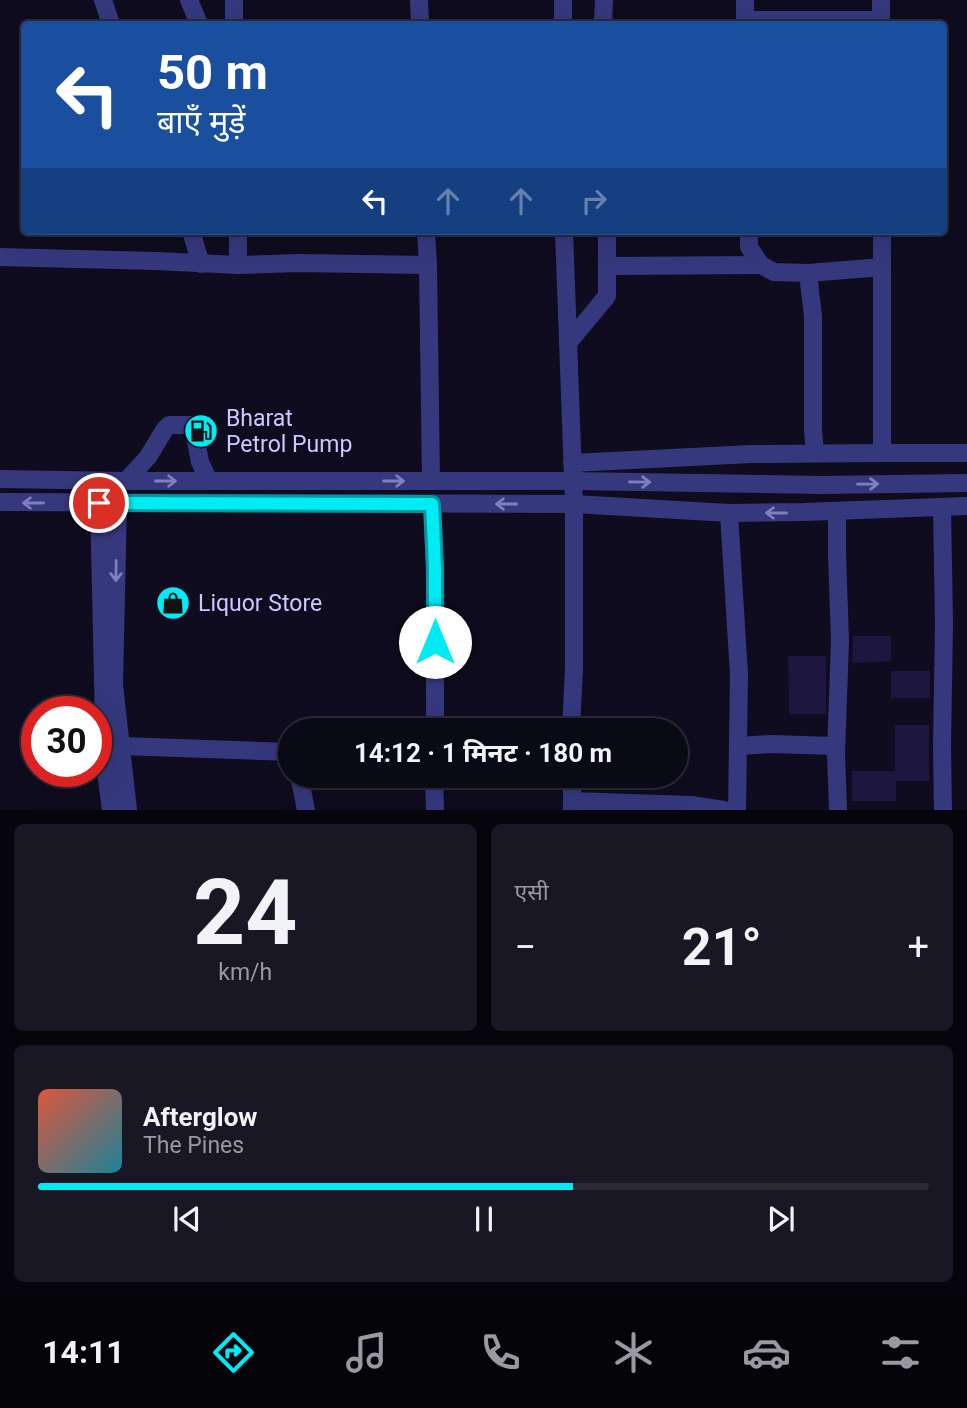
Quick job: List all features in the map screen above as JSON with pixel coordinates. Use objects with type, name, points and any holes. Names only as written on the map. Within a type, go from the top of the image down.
[{"type":"street","points":[[103,0],[110,21]]},
{"type":"street","points":[[189,0],[198,21]]},
{"type":"street","points":[[234,0],[234,21]]},
{"type":"street","points":[[419,0],[419,21]]},
{"type":"street","points":[[563,0],[563,21]]},
{"type":"street","points":[[603,21],[604,0]]},
{"type":"street","points":[[745,0],[745,21]]},
{"type":"street","points":[[881,0],[881,21]]},
{"type":"street","points":[[192,235],[201,264]]},
{"type":"street","points":[[238,235],[238,265]]},
{"type":"street","points":[[426,235],[431,481]]},
{"type":"street","points":[[564,235],[574,504],[572,718]]},
{"type":"street","points":[[568,343],[607,296],[607,235]]},
{"type":"street","points":[[749,235],[750,247],[761,265]]},
{"type":"street","points":[[882,235],[882,453]]},
{"type":"street","points":[[0,257],[238,265],[428,265]]},
{"type":"street","points":[[607,266],[761,265],[774,272],[808,273],[882,267]]},
{"type":"street","points":[[808,273],[813,316],[815,453]]},
{"type":"street","points":[[126,481],[148,457],[169,425],[183,424],[191,425],[194,430],[200,462],[209,481]]},
{"type":"street","points":[[0,479],[431,481],[572,472],[751,454],[967,453]]},
{"type":"street","points":[[572,472],[821,485],[967,483]]},
{"type":"street","points":[[0,502],[574,504],[729,513],[967,506]]},
{"type":"street","points":[[99,503],[105,764],[111,810]]},
{"type":"street","points":[[118,503],[114,685],[128,810]]},
{"type":"street","points":[[432,504],[435,718]]},
{"type":"street","points":[[943,507],[943,810]]},
{"type":"street","points":[[837,511],[840,641],[836,746],[838,810]]},
{"type":"street","points":[[729,513],[739,675],[737,810]]},
{"type":"street","points":[[121,746],[278,752]]},
{"type":"street","points":[[739,746],[836,746]]},
{"type":"street","points":[[302,788],[306,810]]},
{"type":"street","points":[[434,788],[435,810]]},
{"type":"street","points":[[572,805],[680,805],[724,810]]},
{"type":"building","points":[[853,636],[891,636],[891,661],[852,663]]},
{"type":"building","points":[[788,656],[826,656],[826,714],[789,714]]},
{"type":"building","points":[[891,671],[930,671],[930,698],[891,698]]},
{"type":"building","points":[[895,725],[929,725],[929,781],[896,781],[896,801],[852,801],[852,771],[895,771]]},
{"type":"place","name":"Bharat Petrol Pump","points":[[201,431]]},
{"type":"place","name":"Liquor Store","points":[[173,603]]},
{"type":"route","points":[[99,503],[432,504],[435,642]]}]
